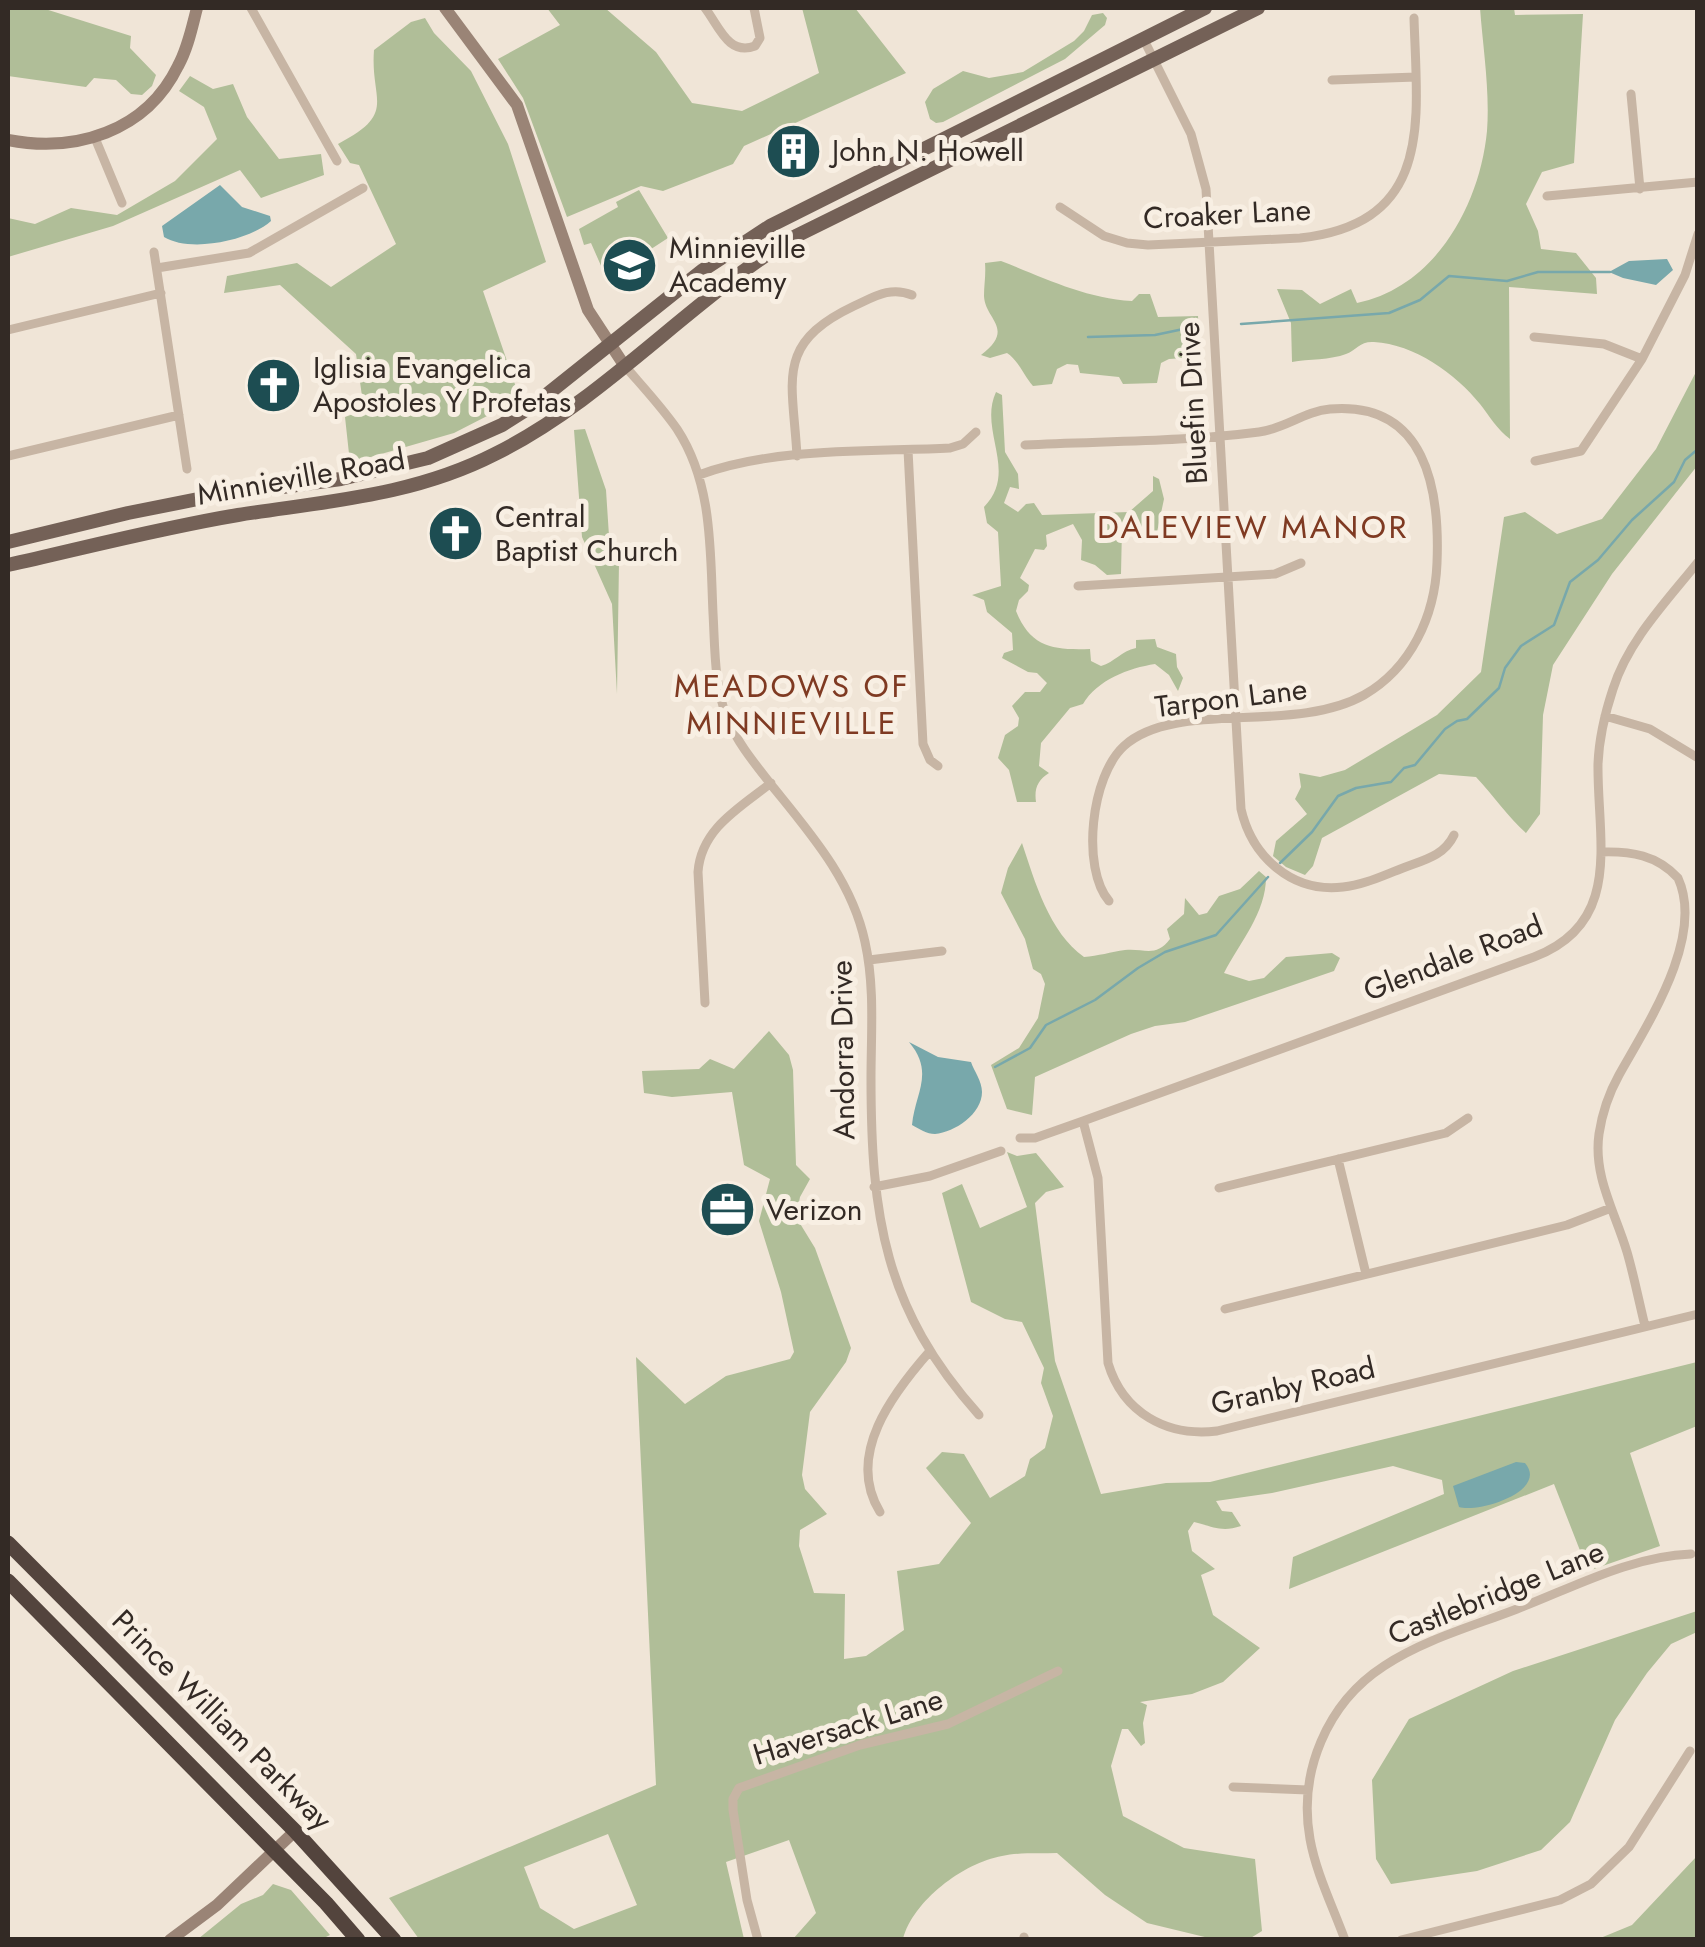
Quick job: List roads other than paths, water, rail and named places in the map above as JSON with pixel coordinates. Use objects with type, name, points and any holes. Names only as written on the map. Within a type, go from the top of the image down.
[{"type":"highway","name":"Prince William Parkway","points":[[8,1543],[295,1831],[394,1940]]},
{"type":"highway","name":"Prince William Parkway","points":[[8,1581],[358,1940]]},
{"type":"main road","name":"Minnieville Road","points":[[8,542],[203,498],[341,479],[428,458],[502,425],[610,346],[704,270],[770,226],[1206,8]]},
{"type":"main road","name":"Minnieville Road","points":[[8,566],[238,515],[375,496],[439,478],[517,442],[567,409],[739,272],[796,236],[1258,8]]},
{"type":"street","points":[[8,140],[56,145],[95,138],[129,122],[161,93],[185,51],[197,8]]},
{"type":"street","points":[[251,8],[337,161]]},
{"type":"street","points":[[446,8],[517,105],[588,310],[624,364]]},
{"type":"street","points":[[705,8],[730,44],[742,50],[755,46],[760,38],[754,8]]},
{"type":"street","name":"Croaker Lane","points":[[1060,206],[1094,231],[1116,241],[1148,245],[1327,234],[1354,225],[1380,207],[1398,185],[1413,154],[1418,126],[1414,18]]},
{"type":"street","name":"Bluefin Drive","points":[[1143,38],[1199,153],[1206,188],[1235,720],[1246,832],[1262,856],[1286,876],[1323,887],[1354,885],[1438,854],[1449,846],[1454,835]]},
{"type":"street","points":[[1332,80],[1416,76]]},
{"type":"street","points":[[1631,94],[1640,188]]},
{"type":"street","points":[[95,138],[122,203]]},
{"type":"street","points":[[1547,196],[1698,182]]},
{"type":"street","points":[[157,268],[249,253],[364,188]]},
{"type":"street","points":[[1535,461],[1580,453],[1642,359],[1685,276],[1698,234]]},
{"type":"street","points":[[154,252],[187,469]]},
{"type":"street","points":[[797,456],[792,380],[796,356],[808,334],[834,316],[882,293],[901,291],[912,295]]},
{"type":"street","points":[[8,330],[161,293]]},
{"type":"street","points":[[1534,337],[1604,344],[1642,359]]},
{"type":"street","name":"Andorra Drive","points":[[624,364],[678,432],[698,475],[708,520],[716,668],[723,705],[745,750],[843,882],[858,914],[869,960],[874,1186],[890,1263],[930,1351],[980,1415]]},
{"type":"street","name":"Tarpon Lane","points":[[1025,445],[1275,429],[1329,409],[1356,410],[1385,419],[1407,434],[1424,457],[1433,484],[1434,600],[1422,632],[1392,674],[1366,694],[1332,709],[1303,716],[1165,726],[1136,737],[1116,754],[1100,780],[1094,807],[1097,877],[1109,900]]},
{"type":"street","points":[[8,456],[178,415]]},
{"type":"street","points":[[698,475],[754,460],[956,446],[976,432]]},
{"type":"street","points":[[908,450],[924,744],[930,760],[938,766]]},
{"type":"street","name":"Glendale Road","points":[[1020,1138],[1035,1138],[1553,950],[1572,935],[1590,911],[1599,885],[1602,852],[1598,765],[1605,716],[1625,659],[1698,562]]},
{"type":"street","points":[[1078,586],[1275,574],[1301,563]]},
{"type":"street","points":[[1605,716],[1650,729],[1698,758]]},
{"type":"street","points":[[704,1002],[698,872],[701,852],[714,830],[770,784]]},
{"type":"street","points":[[1602,852],[1641,855],[1668,868],[1692,900],[1697,928]]},
{"type":"street","points":[[869,960],[942,951]]},
{"type":"street","points":[[1645,1326],[1598,1158],[1599,1136],[1619,1075],[1688,963]]},
{"type":"street","points":[[1219,1188],[1446,1133],[1468,1118]]},
{"type":"street","name":"Granby Road","points":[[1083,1121],[1098,1178],[1108,1363],[1128,1402],[1160,1425],[1189,1432],[1217,1430],[1698,1314]]},
{"type":"street","points":[[874,1186],[930,1176],[1002,1151]]},
{"type":"street","points":[[1338,1159],[1366,1274]]},
{"type":"street","points":[[1225,1309],[1567,1225],[1611,1208]]},
{"type":"street","points":[[880,1512],[868,1490],[872,1444],[895,1394],[930,1351]]},
{"type":"street","name":"Castlebridge Lane","points":[[1346,1940],[1310,1842],[1308,1790],[1317,1751],[1332,1719],[1356,1688],[1385,1665],[1444,1637],[1601,1576],[1658,1557],[1691,1554]]},
{"type":"street","name":"Haversack Lane","points":[[758,1940],[747,1900],[733,1810],[739,1788],[860,1746],[948,1724],[1058,1671]]},
{"type":"street","points":[[1402,1940],[1560,1900],[1592,1884],[1628,1847],[1690,1751]]},
{"type":"street","points":[[1233,1787],[1308,1790]]},
{"type":"street","points":[[170,1940],[217,1906],[295,1831]]},
{"type":"water","points":[[220,185],[242,207],[270,216],[271,221],[249,234],[219,242],[189,244],[164,237],[162,226]]},
{"type":"water","points":[[1667,259],[1673,270],[1656,285],[1609,272],[1629,261]]},
{"type":"water","points":[[909,1042],[938,1057],[971,1062],[981,1084],[981,1100],[959,1126],[935,1134],[912,1125],[922,1073],[917,1053]]},
{"type":"water","points":[[1516,1462],[1525,1463],[1530,1473],[1528,1483],[1520,1491],[1481,1507],[1459,1507],[1453,1486]]},
{"type":"waterway","points":[[1241,324],[1389,313],[1420,300],[1449,276],[1507,281],[1538,272],[1610,272]]},
{"type":"waterway","points":[[1088,337],[1155,335],[1193,327]]},
{"type":"waterway","points":[[1280,863],[1312,832],[1338,796],[1356,788],[1391,782],[1404,768],[1415,765],[1445,729],[1467,719],[1499,688],[1505,668],[1521,646],[1554,625],[1570,582],[1598,560],[1632,520],[1674,482],[1685,460],[1698,449]]},
{"type":"waterway","points":[[995,1067],[1030,1048],[1046,1025],[1095,1000],[1138,968],[1165,952],[1216,935],[1268,877]]},
{"type":"place","name":"John N. Howell","points":[[793,151]]},
{"type":"place","name":"Minnieville Academy","points":[[630,265]]},
{"type":"place","name":"Iglisia Evangelica Apostoles Y Profetas","points":[[274,385]]},
{"type":"place","name":"Central Baptist Church","points":[[456,534]]},
{"type":"place","name":"Verizon","points":[[727,1210]]},
{"type":"district","name":"DALEVIEW MANOR","points":[[1253,527]]},
{"type":"district","name":"MEADOWS OF MINNIEVILLE","points":[[792,704]]}]
